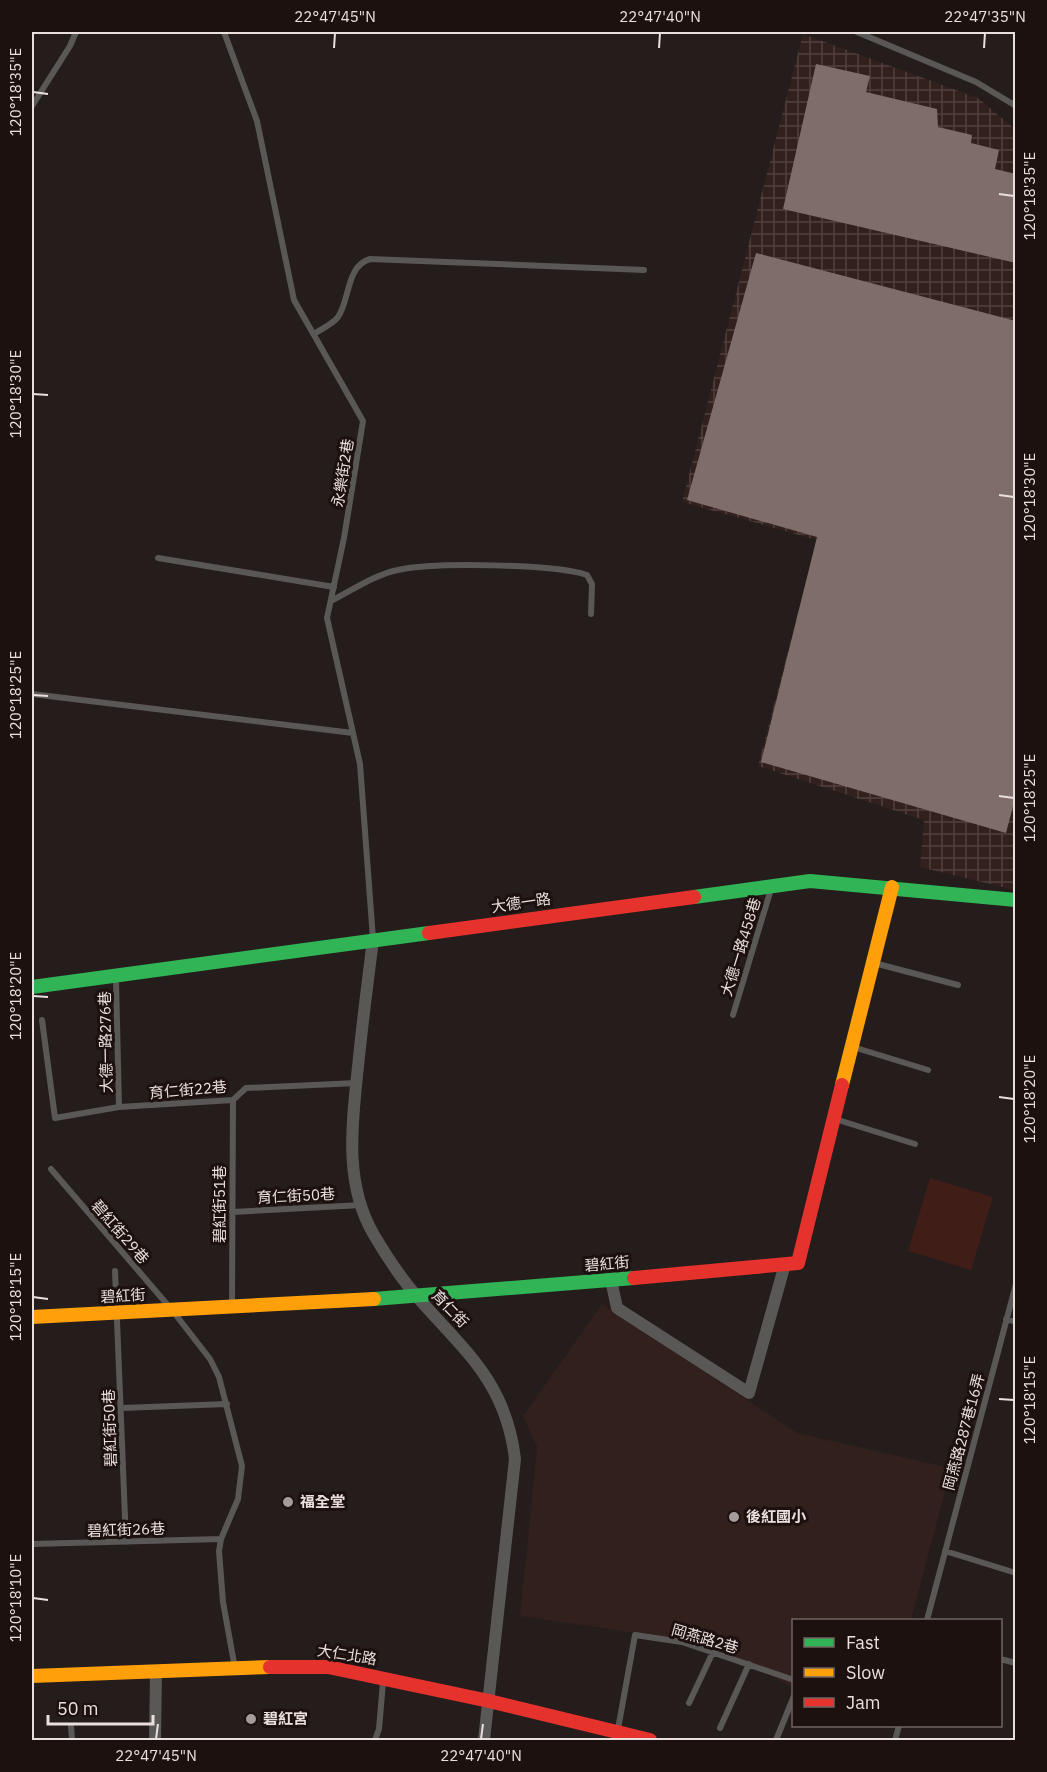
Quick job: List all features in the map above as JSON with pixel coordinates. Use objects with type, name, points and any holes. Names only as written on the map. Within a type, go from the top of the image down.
[{"type":"street","name":"大德一路","points":[[32,987],[810,881],[1016,900]]},
{"type":"street","points":[[611,1280],[617,1308],[749,1393],[785,1264],[798,1263],[892,887]]},
{"type":"street","name":"育仁街","points":[[373,940],[351,1142],[357,1190],[374,1234],[417,1297],[486,1374],[506,1413],[513,1441],[515,1459],[484,1740]]},
{"type":"street","name":"碧紅街","points":[[32,1317],[417,1297],[785,1264]]},
{"type":"street","name":"大仁北路","points":[[32,1676],[235,1667],[328,1667],[489,1701],[641,1740]]},
{"type":"street","points":[[155,1740],[156,1672]]},
{"type":"lane","points":[[32,106],[70,46],[76,32]]},
{"type":"lane","name":"永樂街2巷","points":[[224,32],[257,121],[294,300],[363,421],[327,618],[360,764],[373,940]]},
{"type":"lane","points":[[857,32],[976,82],[1016,106]]},
{"type":"lane","points":[[314,334],[337,319],[356,269],[362,261],[370,259],[644,270]]},
{"type":"lane","points":[[158,558],[334,587]]},
{"type":"lane","points":[[331,602],[396,570],[487,566],[572,570],[587,575],[592,584],[591,614]]},
{"type":"lane","points":[[32,694],[353,733]]},
{"type":"lane","name":"大德一路458巷","points":[[733,1015],[772,886]]},
{"type":"lane","points":[[873,963],[958,986]]},
{"type":"lane","name":"大德一路276巷","points":[[116,975],[119,1107]]},
{"type":"lane","name":"育仁街22巷","points":[[42,1020],[55,1118],[119,1107],[233,1100],[246,1088],[357,1083]]},
{"type":"lane","points":[[852,1046],[928,1070]]},
{"type":"lane","name":"碧紅街51巷","points":[[232,1307],[233,1100]]},
{"type":"lane","points":[[834,1119],[915,1144]]},
{"type":"lane","name":"碧紅街29巷","points":[[51,1169],[172,1310],[210,1359],[219,1377],[242,1466],[242,1482],[238,1499],[221,1539]]},
{"type":"lane","name":"育仁街50巷","points":[[232,1212],[362,1205]]},
{"type":"lane","name":"碧紅街50巷","points":[[115,1271],[119,1313],[126,1542]]},
{"type":"lane","name":"岡燕路287巷16弄","points":[[927,1619],[1016,1284]]},
{"type":"lane","points":[[1006,1319],[1016,1322]]},
{"type":"lane","points":[[122,1408],[227,1404]]},
{"type":"lane","points":[[221,1539],[220,1573],[223,1602],[235,1667]]},
{"type":"lane","name":"碧紅街26巷","points":[[32,1544],[221,1539]]},
{"type":"lane","points":[[945,1551],[1016,1573]]},
{"type":"lane","name":"岡燕路2巷","points":[[617,1732],[635,1635],[682,1642],[792,1679]]},
{"type":"lane","points":[[689,1703],[713,1652]]},
{"type":"lane","points":[[720,1728],[749,1664]]},
{"type":"lane","points":[[375,1740],[379,1729],[383,1678]]},
{"type":"lane","points":[[776,1740],[792,1701]]},
{"type":"lane","points":[[71,1726],[72,1740]]},
{"type":"shaded area","points":[[803,34],[978,98],[1016,130],[1015,890],[920,867],[924,820],[758,766],[817,540],[682,502]]},
{"type":"shaded area","points":[[930,1178],[993,1197],[971,1270],[908,1251]]},
{"type":"shaded area","name":"後紅國小","points":[[602,1304],[797,1433],[951,1468],[911,1619],[792,1619],[792,1687],[711,1644],[520,1616],[537,1447],[523,1416]]},
{"type":"building","points":[[816,64],[870,76],[866,92],[937,109],[938,127],[972,135],[971,143],[999,150],[995,169],[1016,174],[1016,263],[783,209]]},
{"type":"building","points":[[756,253],[1016,321],[1016,795],[1006,833],[761,762],[817,537],[687,500]]},
{"type":"traffic: fast","points":[[694,897],[810,881],[1016,900]]},
{"type":"traffic: fast","points":[[32,987],[429,933]]},
{"type":"traffic: fast","points":[[374,1299],[634,1278]]},
{"type":"traffic: slow","points":[[842,1085],[892,887]]},
{"type":"traffic: slow","points":[[32,1317],[374,1299]]},
{"type":"traffic: slow","points":[[32,1676],[270,1667]]},
{"type":"traffic: jam","points":[[429,933],[694,897]]},
{"type":"traffic: jam","points":[[634,1278],[798,1263],[842,1085]]},
{"type":"traffic: jam","points":[[270,1667],[328,1667],[489,1701],[650,1740]]},
{"type":"place","name":"福全堂","points":[[288,1502]]},
{"type":"place","name":"後紅國小","points":[[734,1517]]},
{"type":"place","name":"碧紅宮","points":[[251,1719]]}]
